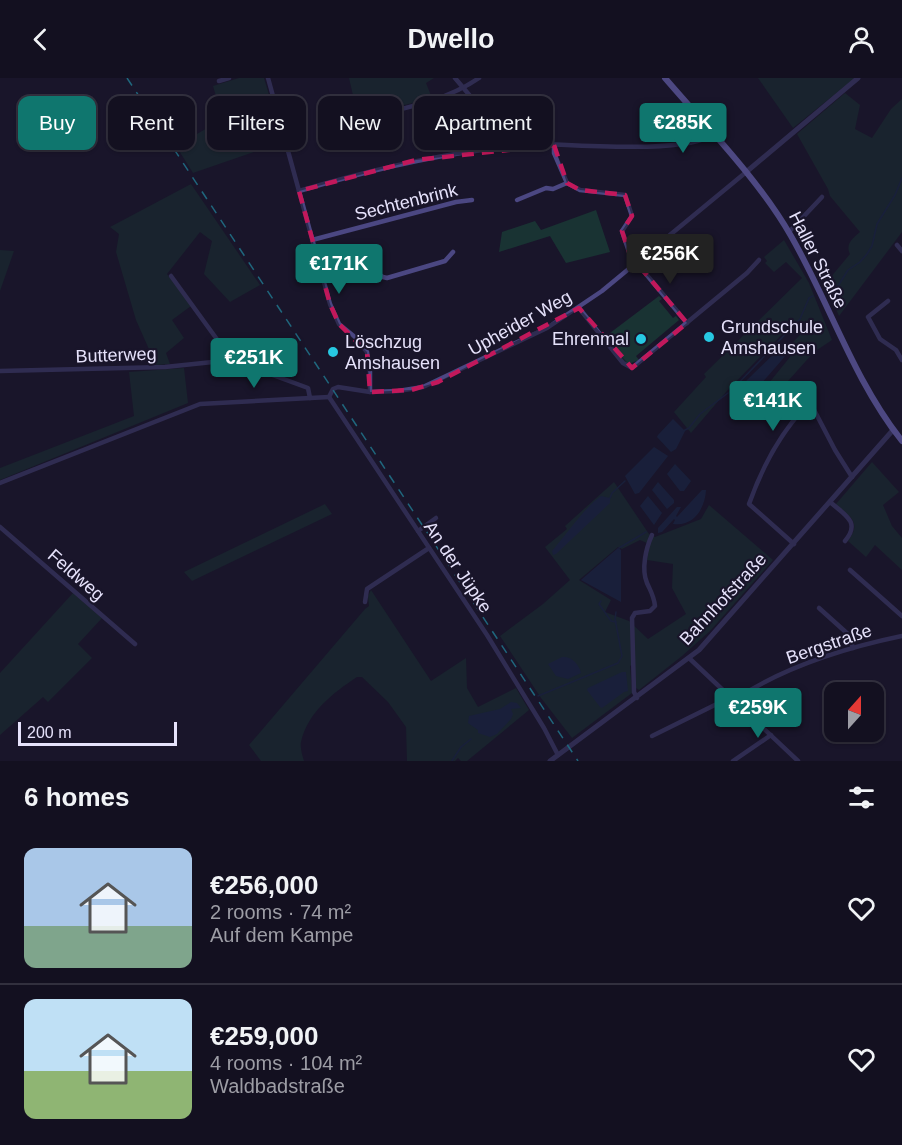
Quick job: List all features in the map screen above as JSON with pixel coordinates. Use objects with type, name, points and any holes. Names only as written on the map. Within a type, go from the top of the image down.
[{"type":"main road","name":"Haller Straße","points":[[665,78],[746,172],[789,232],[807,265],[853,366],[902,441]]},
{"type":"street","points":[[219,81],[229,78]]},
{"type":"street","points":[[268,78],[330,304],[339,324],[357,338],[367,352],[370,392]]},
{"type":"street","points":[[455,78],[469,96]]},
{"type":"street","points":[[402,108],[463,89],[479,78]]},
{"type":"street","points":[[746,172],[858,78]]},
{"type":"street","points":[[687,323],[630,255],[622,231],[632,216],[625,195],[580,190],[567,183],[554,153],[554,145],[614,148],[643,146],[702,141],[713,134]]},
{"type":"street","points":[[299,191],[416,160],[483,150]]},
{"type":"street","name":"Upheider Weg","points":[[0,483],[200,404],[329,397],[333,389],[338,387],[370,392],[411,390],[438,381],[547,328],[579,308],[746,172]]},
{"type":"street","points":[[517,200],[546,188],[553,189],[567,183]]},
{"type":"street","points":[[789,232],[822,196]]},
{"type":"street","name":"Sechtenbrink","points":[[312,240],[456,202],[472,200]]},
{"type":"street","points":[[897,245],[902,251]]},
{"type":"street","points":[[323,279],[368,266],[387,278],[445,261],[453,252]]},
{"type":"street","points":[[579,308],[629,368],[636,366],[747,273],[759,260]]},
{"type":"street","points":[[171,276],[232,356],[232,360]]},
{"type":"street","points":[[888,301],[868,317],[880,339],[896,350],[902,360]]},
{"type":"street","name":"Butterweg","points":[[0,371],[165,367],[232,360],[308,388],[310,398]]},
{"type":"street","name":"An der Jüpke","points":[[329,397],[531,705],[558,755]]},
{"type":"street","points":[[794,543],[749,504],[757,480],[805,407],[811,404],[852,477]]},
{"type":"street","name":"Bahnhofstraße","points":[[550,761],[637,698],[712,638],[893,430]]},
{"type":"street","points":[[830,502],[852,524],[852,533],[845,541]]},
{"type":"street","points":[[418,531],[436,518]]},
{"type":"street","name":"Feldweg","points":[[0,527],[135,644]]},
{"type":"street","points":[[637,698],[634,692],[631,626],[634,614],[652,610],[655,606],[654,596],[646,582],[645,572],[648,542],[652,535]]},
{"type":"street","points":[[365,602],[367,589],[429,548]]},
{"type":"street","points":[[850,570],[902,616]]},
{"type":"street","points":[[819,608],[849,635],[853,648]]},
{"type":"street","name":"Bergstraße","points":[[652,736],[802,666],[853,648],[902,636]]},
{"type":"street","points":[[689,658],[798,761]]},
{"type":"street","points":[[733,761],[771,735]]},
{"type":"highlighted area","points":[[554,145],[567,183],[580,190],[625,195],[632,216],[622,231],[630,255],[687,323],[632,368],[579,308],[438,382],[411,390],[370,392],[367,352],[339,324],[330,304],[299,191],[416,160]]},
{"type":"green space","points":[[239,78],[264,78],[269,96],[216,96],[213,86]]},
{"type":"green space","points":[[349,78],[434,78],[426,83],[431,96],[414,96],[414,103],[402,106],[402,96],[353,96]]},
{"type":"green space","points":[[758,78],[855,78],[793,128]]},
{"type":"green space","points":[[845,93],[860,105],[855,129],[872,138],[891,109],[902,99],[902,232],[839,316],[825,284],[850,254],[849,244],[860,232],[830,196],[797,134]]},
{"type":"green space","points":[[207,128],[207,150],[260,150],[193,173],[179,150],[195,150],[195,135]]},
{"type":"green space","points":[[191,184],[260,285],[230,302],[204,274],[212,241],[200,232],[167,274],[191,306],[172,320],[184,338],[166,353],[170,364],[156,365],[136,320],[116,252],[119,234],[110,227]]},
{"type":"green space","points":[[596,210],[610,252],[566,263],[550,236],[499,252],[502,232],[535,221],[541,230]]},
{"type":"green space","points":[[784,240],[809,283],[832,340],[814,352],[763,409],[755,400],[790,357],[793,347],[791,344],[802,333],[791,325],[726,392],[691,433],[674,412],[706,377],[704,374],[802,278],[786,262],[774,272],[765,263],[767,261],[764,257]]},
{"type":"green space","points":[[0,250],[14,251],[0,291]]},
{"type":"green space","points":[[659,296],[662,299],[659,301],[673,318],[676,316],[679,320],[636,356],[639,360],[629,364],[625,362],[606,336]]},
{"type":"green space","points":[[184,368],[188,403],[0,480],[0,468],[134,416],[129,372]]},
{"type":"green space","points":[[872,462],[899,492],[883,505],[892,526],[902,538],[902,570],[875,545],[866,557],[848,541],[854,524],[850,516],[836,504]]},
{"type":"green space","points":[[614,482],[649,534],[655,537],[701,519],[709,505],[773,560],[710,631],[639,690],[636,688],[634,663],[630,666],[632,693],[572,738],[541,698],[500,636],[543,604],[570,580],[545,547],[567,529],[565,526]],"holes":[[[640,540],[649,544],[647,560],[673,564],[672,588],[686,614],[648,639],[629,621],[605,612],[611,600],[579,580],[618,547],[622,549]]]},
{"type":"green space","points":[[325,504],[332,514],[192,581],[184,572]]},
{"type":"green space","points":[[371,590],[431,681],[466,658],[467,688],[478,707],[516,688],[529,710],[467,761],[461,761],[458,758],[455,761],[407,761],[406,727],[388,702],[362,677],[357,677],[323,704],[309,721],[301,742],[304,761],[261,761],[249,745],[369,606],[368,596]]},
{"type":"green space","points":[[73,593],[102,618],[78,644],[92,658],[48,702],[43,697],[0,735],[0,673]]},
{"type":"water","points":[[783,345],[789,350],[788,353],[745,402],[734,396],[747,380]]},
{"type":"water","points":[[673,419],[685,431],[676,449],[671,452],[657,437]]},
{"type":"water","points":[[654,447],[668,456],[639,493],[635,494],[625,476]]},
{"type":"water","points":[[675,464],[691,481],[684,491],[680,491],[667,474]]},
{"type":"water","points":[[658,482],[674,500],[674,503],[667,509],[652,490]]},
{"type":"water","points":[[702,490],[706,490],[705,497],[697,515],[680,524],[673,524],[674,519],[662,532],[658,533],[658,528],[677,507],[681,507],[677,517]]},
{"type":"water","points":[[601,496],[610,498],[610,503],[553,555],[552,551],[588,507]]},
{"type":"water","points":[[648,496],[662,513],[654,525],[640,506]]},
{"type":"water","points":[[618,548],[621,550],[621,602],[581,580]]},
{"type":"water","points":[[562,657],[574,661],[581,673],[568,679],[556,676],[548,664]]},
{"type":"water","points":[[626,672],[628,691],[602,708],[600,707],[587,690],[588,688]]},
{"type":"water","points":[[511,702],[517,703],[521,708],[511,709],[513,714],[511,719],[497,734],[490,737],[478,733],[478,730],[468,723],[469,716],[500,709]]},
{"type":"waterway","points":[[829,289],[838,286],[848,270],[867,254],[872,246],[877,224],[895,195],[902,178]]},
{"type":"waterway","points":[[730,392],[800,319],[809,298],[813,296]]},
{"type":"waterway","points":[[683,431],[689,428],[700,414],[728,393]]},
{"type":"waterway","points":[[610,498],[612,493],[625,481]]},
{"type":"waterway","points":[[619,548],[646,532]]},
{"type":"waterway","points":[[601,601],[599,604],[611,621],[616,622]]},
{"type":"waterway","points":[[538,696],[618,663],[622,656],[615,619],[616,612]]},
{"type":"waterway","points":[[452,761],[461,747],[471,739]]},
{"type":"railway","points":[[127,78],[578,761]]},
{"type":"place","name":"Grundschule Amshausen","points":[[709,337]]},
{"type":"place","name":"Ehrenmal","points":[[641,339]]},
{"type":"place","name":"Löschzug Amshausen","points":[[333,352]]}]
